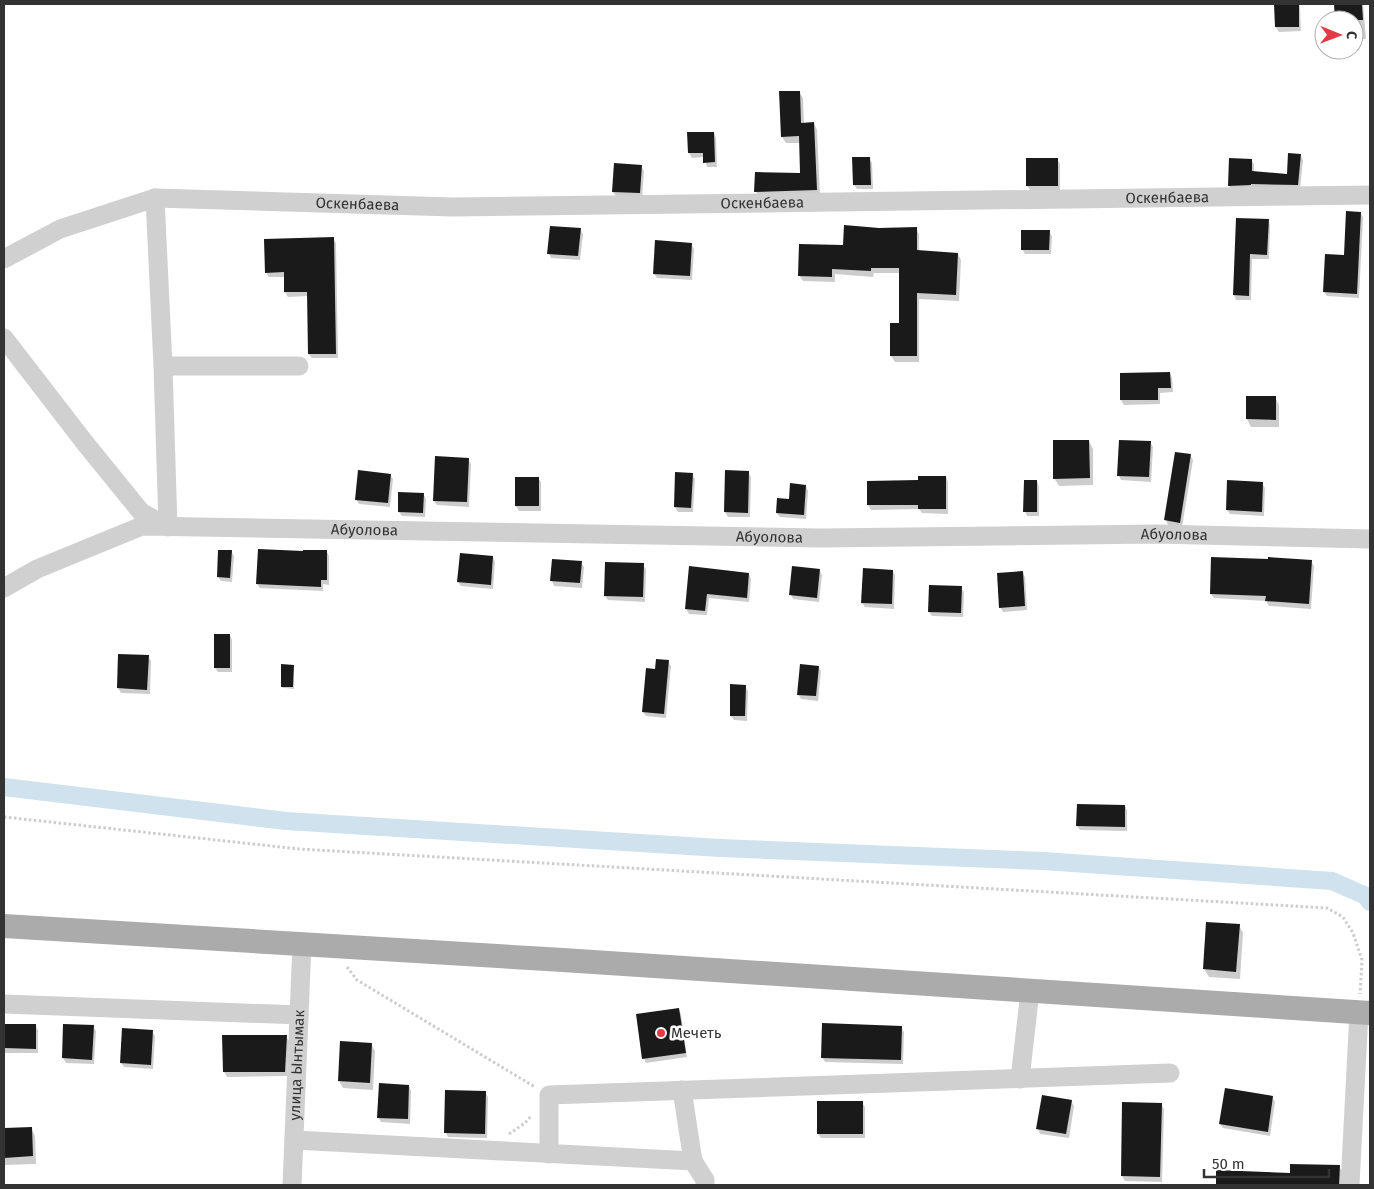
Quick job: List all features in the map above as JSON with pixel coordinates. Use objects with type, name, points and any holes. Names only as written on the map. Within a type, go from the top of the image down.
[{"type":"main road","points":[[4,926],[1364,1013]]},
{"type":"street","name":"Оскенбаева","points":[[4,259],[60,229],[155,198],[452,206],[1370,195]]},
{"type":"street","points":[[155,198],[168,527]]},
{"type":"street","points":[[4,338],[141,512],[168,527]]},
{"type":"street","points":[[163,366],[299,366]]},
{"type":"street","name":"Абуолова","points":[[4,588],[37,569],[142,526],[821,538],[1157,534],[1370,539]]},
{"type":"street","name":"улица Ынтымак","points":[[292,1185],[302,944]]},
{"type":"street","points":[[1020,1079],[1030,991]]},
{"type":"street","points":[[4,1004],[299,1015]]},
{"type":"street","points":[[1350,1185],[1364,1013]]},
{"type":"street","points":[[550,1154],[549,1095],[1170,1073]]},
{"type":"street","points":[[682,1090],[693,1161],[705,1180],[705,1185]]},
{"type":"street","points":[[294,1140],[693,1161]]},
{"type":"path","points":[[4,817],[299,849],[1327,908],[1343,917],[1353,933],[1362,960],[1364,1013]]},
{"type":"path","points":[[332,946],[358,980],[549,1095],[525,1123],[486,1150]]},
{"type":"building","points":[[1274,4],[1299,4],[1299,27],[1275,27]]},
{"type":"building","points":[[1334,4],[1362,4],[1362,10],[1334,10]]},
{"type":"building","points":[[779,91],[800,91],[801,123],[814,122],[817,190],[754,192],[755,172],[800,173],[799,136],[781,137]]},
{"type":"building","points":[[687,132],[714,132],[715,162],[703,163],[703,153],[688,153]]},
{"type":"building","points":[[1288,153],[1301,154],[1298,185],[1251,184],[1228,186],[1229,158],[1252,159],[1252,171],[1287,174]]},
{"type":"building","points":[[852,157],[870,157],[871,185],[853,185]]},
{"type":"building","points":[[1026,158],[1058,158],[1058,186],[1026,186]]},
{"type":"building","points":[[614,163],[642,165],[640,193],[612,192]]},
{"type":"building","points":[[1346,211],[1361,212],[1357,294],[1323,292],[1325,254],[1344,255]]},
{"type":"building","points":[[1236,218],[1269,219],[1267,255],[1250,254],[1249,296],[1233,295]]},
{"type":"building","points":[[844,225],[879,228],[917,227],[917,250],[958,253],[956,295],[917,293],[917,356],[890,356],[890,323],[899,323],[899,268],[871,268],[871,271],[832,269],[832,277],[798,276],[799,244],[843,245]]},
{"type":"building","points":[[550,226],[581,228],[578,256],[547,254]]},
{"type":"building","points":[[1021,230],[1050,230],[1049,250],[1021,250]]},
{"type":"building","points":[[334,237],[336,354],[308,354],[307,292],[284,292],[284,272],[265,273],[264,239]]},
{"type":"building","points":[[655,240],[692,243],[690,276],[653,274]]},
{"type":"building","points":[[1170,372],[1171,388],[1158,388],[1158,400],[1120,400],[1120,373]]},
{"type":"building","points":[[1246,396],[1276,396],[1276,420],[1246,419]]},
{"type":"building","points":[[1053,440],[1089,440],[1090,478],[1053,479]]},
{"type":"building","points":[[1119,440],[1151,441],[1149,477],[1117,476]]},
{"type":"building","points":[[1175,452],[1191,454],[1180,523],[1164,520]]},
{"type":"building","points":[[435,456],[469,458],[467,502],[433,501]]},
{"type":"building","points":[[358,470],[391,474],[388,503],[355,500]]},
{"type":"building","points":[[725,470],[749,471],[748,513],[724,512]]},
{"type":"building","points":[[675,472],[693,473],[691,508],[674,507]]},
{"type":"building","points":[[918,476],[946,476],[946,509],[918,509],[918,505],[867,505],[867,481],[918,480]]},
{"type":"building","points":[[515,477],[539,477],[539,506],[515,506]]},
{"type":"building","points":[[1024,480],[1037,480],[1037,512],[1023,512]]},
{"type":"building","points":[[1227,480],[1263,482],[1262,512],[1226,510]]},
{"type":"building","points":[[790,483],[806,485],[804,515],[776,513],[777,498],[789,499]]},
{"type":"building","points":[[398,492],[424,493],[423,513],[398,512]]},
{"type":"building","points":[[258,549],[327,550],[327,580],[321,580],[321,587],[256,584]]},
{"type":"building","points":[[218,550],[232,550],[230,578],[217,577]]},
{"type":"building","points":[[460,553],[493,556],[491,585],[457,582]]},
{"type":"building","points":[[1211,557],[1268,559],[1268,557],[1312,560],[1309,604],[1265,601],[1266,596],[1210,594]]},
{"type":"building","points":[[552,559],[582,561],[580,583],[550,581]]},
{"type":"building","points":[[605,562],[644,563],[643,597],[604,596]]},
{"type":"building","points":[[689,566],[749,573],[747,598],[707,594],[705,611],[685,609]]},
{"type":"building","points":[[792,566],[820,569],[817,598],[789,595]]},
{"type":"building","points":[[863,568],[893,570],[892,604],[861,603]]},
{"type":"building","points":[[1023,571],[1025,606],[999,608],[997,573]]},
{"type":"building","points":[[929,585],[962,586],[961,613],[928,612]]},
{"type":"building","points":[[214,634],[230,634],[230,668],[214,668]]},
{"type":"building","points":[[118,654],[149,655],[147,690],[117,688]]},
{"type":"building","points":[[656,659],[669,660],[664,714],[642,712],[646,668],[655,669]]},
{"type":"building","points":[[281,664],[294,665],[293,687],[281,687]]},
{"type":"building","points":[[800,664],[819,666],[816,696],[797,695]]},
{"type":"building","points":[[730,684],[746,685],[745,716],[730,716]]},
{"type":"building","points":[[1077,804],[1125,805],[1125,827],[1076,826]]},
{"type":"building","points":[[1206,922],[1240,924],[1236,972],[1203,969]]},
{"type":"building","name":"Мечеть","points":[[679,1008],[686,1053],[642,1059],[636,1014]]},
{"type":"building","points":[[822,1023],[902,1026],[901,1060],[821,1058]]},
{"type":"building","points":[[4,1024],[36,1024],[36,1049],[4,1048]]},
{"type":"building","points":[[63,1024],[94,1025],[92,1060],[62,1058]]},
{"type":"building","points":[[122,1028],[153,1030],[151,1065],[120,1063]]},
{"type":"building","points":[[222,1035],[287,1035],[285,1072],[223,1072]]},
{"type":"building","points":[[340,1041],[372,1043],[370,1083],[338,1081]]},
{"type":"building","points":[[379,1083],[409,1085],[408,1119],[377,1118]]},
{"type":"building","points":[[1225,1088],[1273,1096],[1268,1132],[1219,1124]]},
{"type":"building","points":[[445,1090],[486,1091],[485,1134],[444,1133]]},
{"type":"building","points":[[1042,1095],[1072,1100],[1066,1134],[1036,1129]]},
{"type":"building","points":[[817,1101],[863,1101],[863,1134],[817,1134]]},
{"type":"building","points":[[1122,1102],[1162,1103],[1160,1177],[1121,1176]]},
{"type":"building","points":[[32,1127],[33,1156],[4,1158],[4,1128]]},
{"type":"building","points":[[1290,1164],[1340,1165],[1339,1185],[1216,1185],[1216,1170],[1290,1173]]},
{"type":"waterway","points":[[4,787],[286,821],[720,848],[1043,861],[1332,881],[1366,896],[1370,902]]},
{"type":"place","name":"Мечеть","points":[[661,1033]]}]
